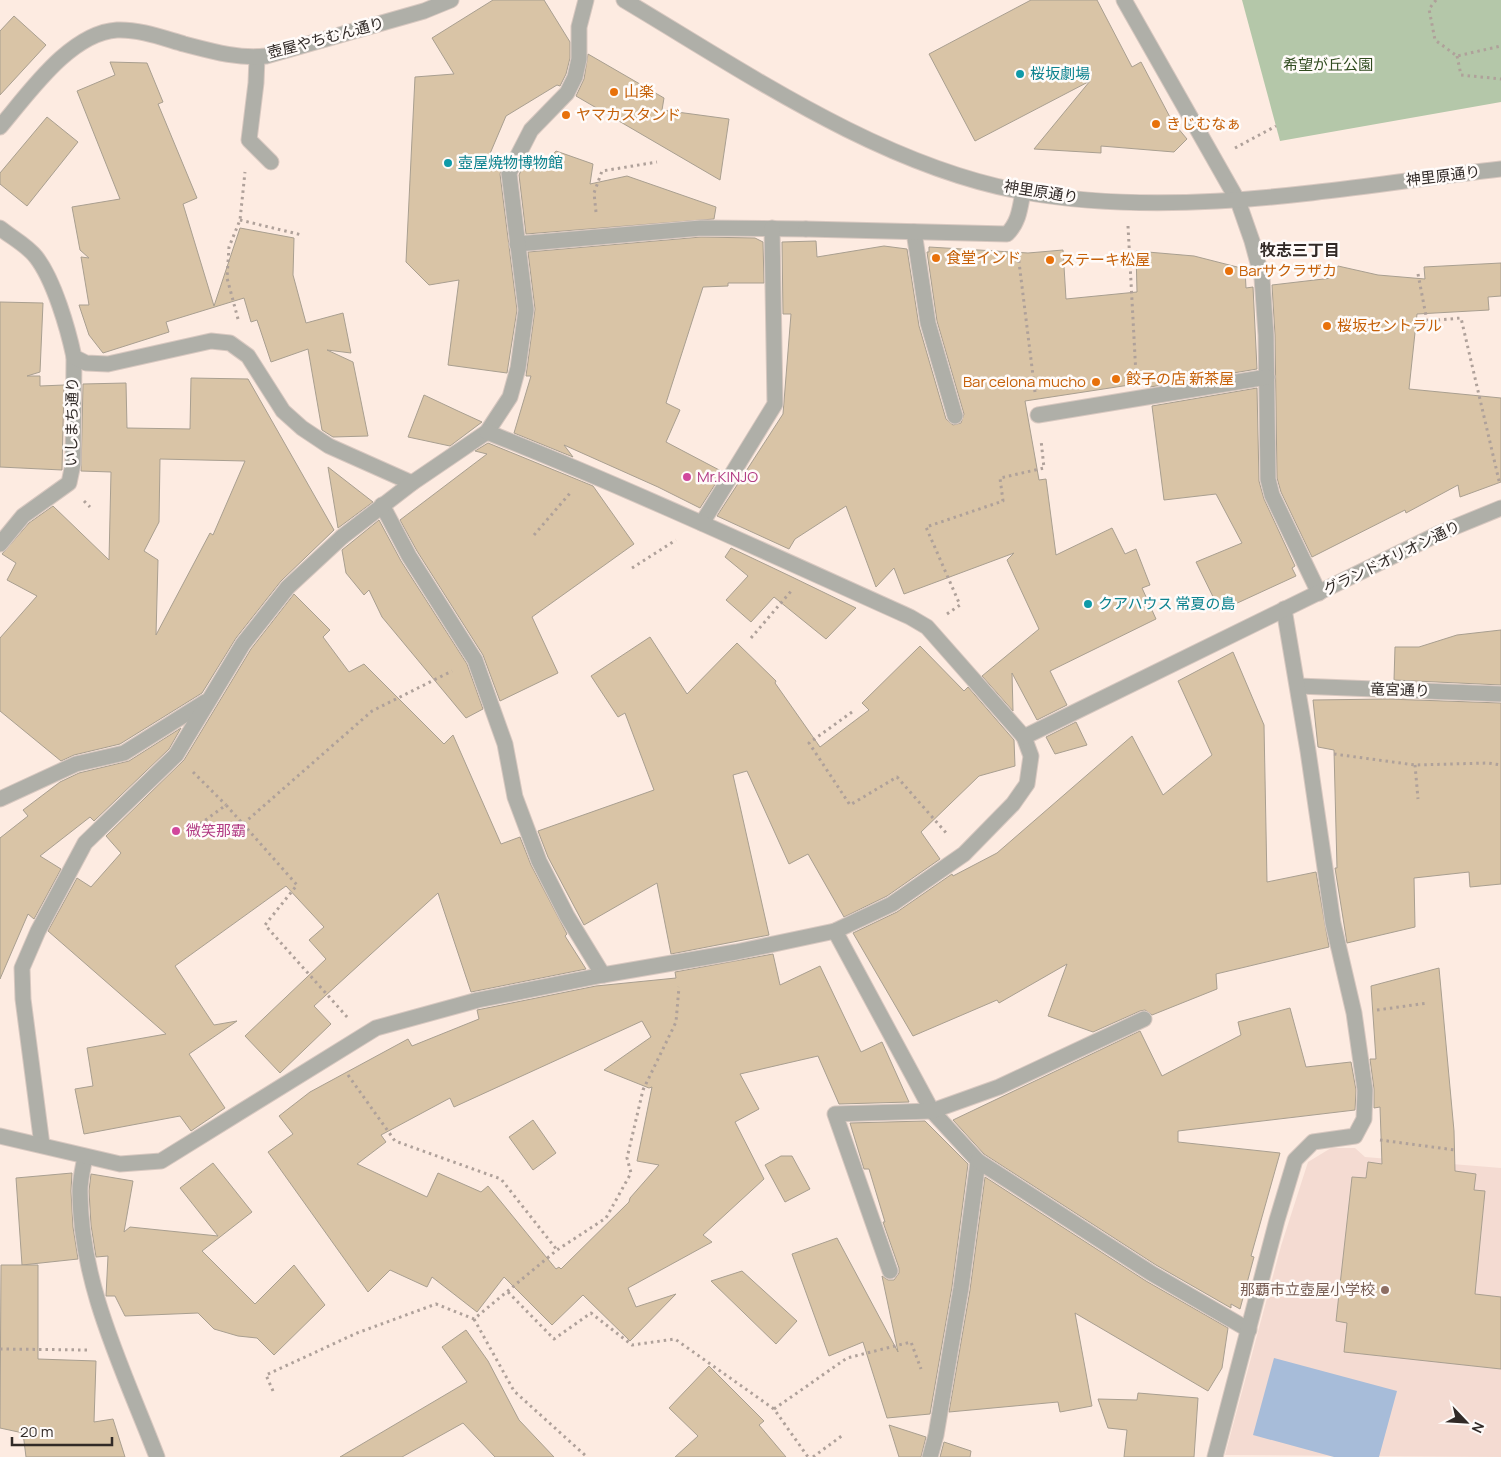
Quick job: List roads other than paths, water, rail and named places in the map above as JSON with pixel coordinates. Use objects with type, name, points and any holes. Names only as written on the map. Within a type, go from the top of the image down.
[{"type":"street","name":"壺屋やちむん通り","points":[[0,126],[71,48],[99,33],[117,30],[132,31],[216,52],[257,57],[424,11],[451,0]]},
{"type":"street","points":[[42,1146],[23,999],[22,968],[38,931],[85,844],[176,755],[206,701],[243,644],[288,587],[342,537],[382,505],[487,432],[510,397],[518,368],[526,310],[509,172],[531,130],[567,93],[575,77],[579,59],[579,27],[586,0]]},
{"type":"street","name":"神里原通り","points":[[624,0],[764,84],[881,145],[963,176],[1023,192],[1127,203],[1238,201],[1501,169]]},
{"type":"street","points":[[1124,0],[1238,201],[1262,278],[1268,478],[1272,495],[1319,593]]},
{"type":"street","points":[[257,57],[249,140],[272,162]]},
{"type":"street","points":[[517,244],[701,228],[1007,234],[1015,226],[1023,192]]},
{"type":"street","points":[[0,228],[36,256],[56,298],[68,331],[74,357],[86,363],[108,364],[211,341],[230,343],[248,356],[283,411],[302,428],[329,446],[412,483]]},
{"type":"street","points":[[702,523],[775,404],[772,228]]},
{"type":"street","points":[[914,232],[928,323],[955,416]]},
{"type":"street","name":"いしまち通り","points":[[0,544],[23,516],[69,483],[73,464],[74,357]]},
{"type":"street","points":[[1038,415],[1266,377]]},
{"type":"street","points":[[0,1136],[120,1164],[161,1161],[376,1028],[478,1000],[835,931],[892,904],[964,854],[1013,804],[1027,784],[1031,756],[1024,737],[927,627],[910,617],[702,523],[588,473],[487,432]]},
{"type":"street","points":[[382,505],[409,556],[475,660],[505,744],[515,797],[539,861],[567,916],[603,975]]},
{"type":"street","name":"グランドオリオン通り","points":[[1024,737],[1440,533],[1501,508]]},
{"type":"street","points":[[1215,1457],[1295,1160],[1313,1142],[1335,1137],[1354,1136],[1364,1120],[1365,1090],[1354,1012],[1333,923],[1298,686],[1284,609]]},
{"type":"street","name":"竜宮通り","points":[[1298,686],[1501,694]]},
{"type":"street","points":[[0,799],[76,764],[124,753],[206,701]]},
{"type":"street","points":[[835,931],[932,1111],[978,1162],[1151,1273],[1249,1330]]},
{"type":"street","points":[[890,1272],[834,1114],[932,1111],[999,1087],[1144,1018]]},
{"type":"street","points":[[85,1157],[80,1190],[87,1257],[96,1302],[157,1457]]},
{"type":"street","points":[[930,1457],[936,1435],[961,1288],[978,1162]]},
{"type":"water","points":[[1274,1358],[1397,1391],[1379,1457],[1334,1457],[1253,1435]]},
{"type":"place","name":"桜坂劇場","points":[[1020,74]]},
{"type":"place","name":"山楽","points":[[614,92]]},
{"type":"place","name":"ヤマカスタンド","points":[[566,115]]},
{"type":"place","name":"きじむなぁ","points":[[1156,124]]},
{"type":"place","name":"壺屋焼物博物館","points":[[448,163]]},
{"type":"place","name":"食堂インド","points":[[936,258]]},
{"type":"place","name":"ステーキ松屋","points":[[1050,260]]},
{"type":"place","name":"Barサクラザカ","points":[[1229,271]]},
{"type":"place","name":"桜坂セントラル","points":[[1327,326]]},
{"type":"place","name":"餃子の店 新茶屋","points":[[1116,379]]},
{"type":"place","name":"Bar celona mucho","points":[[1096,382]]},
{"type":"place","name":"Mr.KINJO","points":[[687,477]]},
{"type":"place","name":"クアハウス 常夏の島","points":[[1088,604]]},
{"type":"place","name":"微笑那霸","points":[[176,831]]},
{"type":"place","name":"那覇市立壺屋小学校","points":[[1385,1290]]},
{"type":"district","name":"牧志三丁目","points":[[1300,250]]},
{"type":"park label","name":"希望が丘公園","points":[[1328,65]]}]
